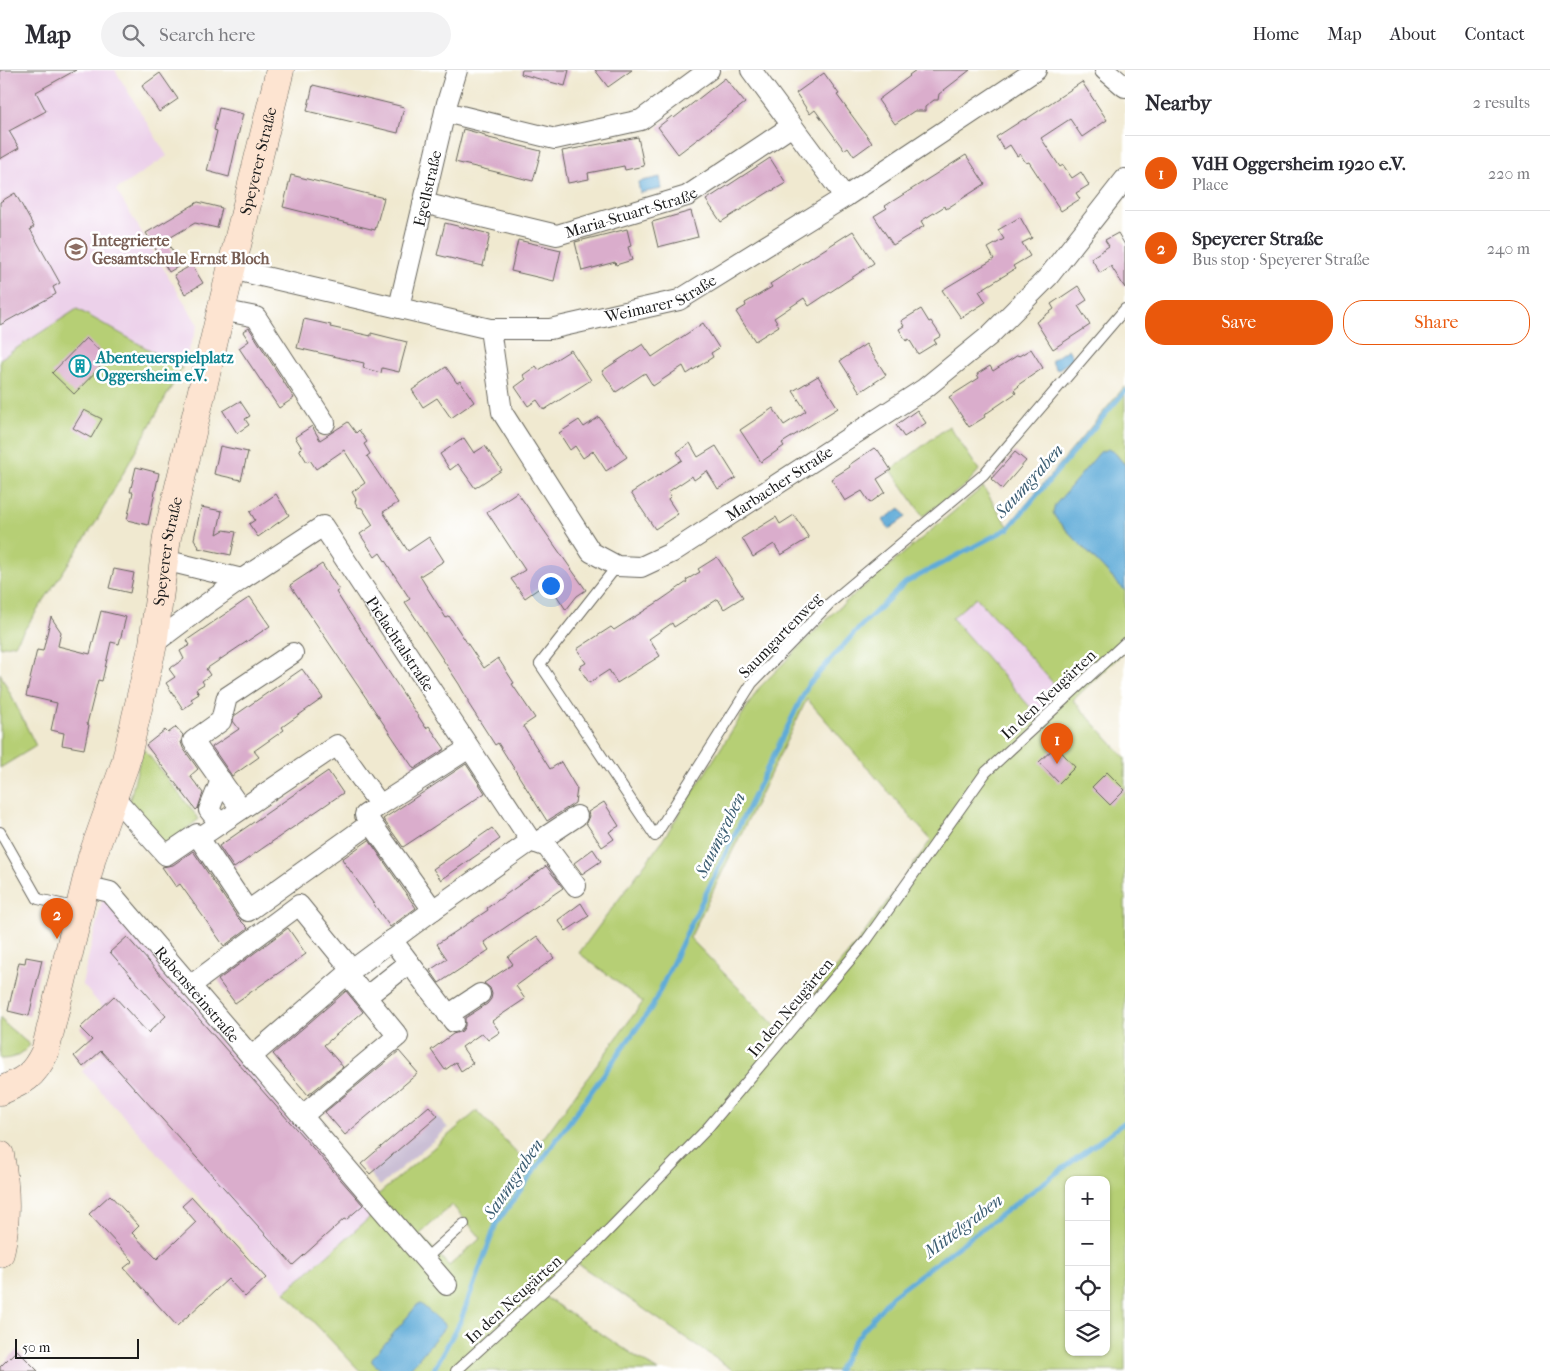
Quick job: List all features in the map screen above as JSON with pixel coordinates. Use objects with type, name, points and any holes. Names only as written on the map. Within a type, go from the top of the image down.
[{"type":"street","name":"Speyerer Straße","points":[[0,1091],[23,1082],[40,1064],[92,857],[124,764],[153,644],[167,537],[280,70]]},
{"type":"street","name":"Egellstraße","points":[[399,307],[445,112],[457,70]]},
{"type":"street","points":[[445,112],[555,138],[641,120],[709,70]]},
{"type":"street","points":[[751,70],[845,197]]},
{"type":"street","name":"Weimarer Straße","points":[[231,269],[490,329],[550,329],[680,300],[845,197],[1036,70]]},
{"type":"street","points":[[1105,70],[1125,87]]},
{"type":"street","name":"Maria-Stuart-Straße","points":[[423,203],[558,235],[687,196],[792,126]]},
{"type":"street","name":"Marbacher Straße","points":[[490,329],[502,412],[592,552],[617,566],[641,567],[671,554],[924,390],[989,336],[1048,277],[1125,179]]},
{"type":"street","points":[[221,310],[256,318],[325,423]]},
{"type":"street","name":"Pielachtalstraße","points":[[153,644],[205,604],[323,526],[469,748],[534,842],[547,847],[576,886]]},
{"type":"street","points":[[164,560],[242,579]]},
{"type":"street","points":[[241,809],[193,741],[221,720],[228,697],[293,653]]},
{"type":"street","points":[[199,838],[337,745],[380,805]]},
{"type":"street","points":[[433,910],[365,816],[469,748]]},
{"type":"street","points":[[220,824],[208,810],[221,780]]},
{"type":"street","points":[[113,796],[166,855],[196,834],[262,931]]},
{"type":"street","points":[[251,1057],[350,972],[392,940],[534,842],[577,816]]},
{"type":"street","points":[[248,911],[371,823]]},
{"type":"street","points":[[284,885],[350,972],[366,997],[398,1036],[302,1116]]},
{"type":"street","name":"Rabensteinstraße","points":[[82,897],[110,892],[447,1285]]},
{"type":"street","points":[[190,986],[262,931],[299,906]]},
{"type":"street","points":[[392,940],[451,1018],[480,994]]},
{"type":"street","points":[[366,997],[410,963]]},
{"type":"street","points":[[0,1155],[4,1182],[4,1218],[0,1253]]},
{"type":"lane","name":"Saumgartenweg","points":[[617,566],[540,664],[655,836],[752,683],[831,602],[983,475],[1125,309]]},
{"type":"lane","name":"In den Neugärten","points":[[456,1371],[597,1242],[705,1131],[866,940],[986,772],[1125,644]]},
{"type":"lane","points":[[0,832],[38,899],[82,897]]},
{"type":"lane","points":[[425,1259],[464,1224]]},
{"type":"shaded area","name":"Integrierte Gesamtschule Ernst Bloch","points":[[0,70],[115,70],[167,156],[116,190],[198,325],[182,368],[77,309],[0,359]]},
{"type":"shaded area","points":[[977,597],[1063,694],[1038,716],[952,618]]},
{"type":"shaded area","points":[[103,896],[375,1213],[285,1292],[82,1071],[124,1032],[82,984]]},
{"type":"shaded area","points":[[429,1106],[448,1128],[380,1186],[361,1164]]},
{"type":"green space","points":[[77,309],[182,368],[96,522],[15,644],[0,647],[0,359]]},
{"type":"green space","points":[[1125,386],[1125,465],[1115,453],[1057,520],[1125,591],[1125,651],[1073,700],[1125,758],[1125,1371],[734,1371],[571,1259],[536,1291],[658,1371],[360,1371],[285,1292],[375,1213],[367,1204],[477,1111],[526,1162],[643,1002],[579,953],[662,841],[759,688],[836,610],[983,487],[1008,526]],"holes":[[[976,597],[1063,694],[1038,716],[952,618]],[[807,699],[931,840],[861,938],[782,1033],[690,938]],[[452,1205],[481,1238],[449,1266],[420,1234]]]},
{"type":"green space","points":[[949,426],[979,470],[967,484],[923,516],[891,470]]},
{"type":"green space","points":[[0,673],[36,746],[0,768]]},
{"type":"green space","points":[[143,748],[199,819],[165,846],[129,803]]},
{"type":"green space","points":[[0,1017],[5,1024],[30,1045],[20,1054],[13,1057],[0,1059]]},
{"type":"water","points":[[660,177],[662,189],[640,193],[638,182]]},
{"type":"water","points":[[1068,349],[1074,359],[1057,370],[1051,361]]},
{"type":"water","points":[[1108,449],[1115,453],[1125,465],[1125,591],[1057,520],[1053,513],[1055,505],[1100,452]]},
{"type":"water","points":[[900,508],[906,517],[889,529],[883,520]]},
{"type":"water","points":[[418,1304],[421,1304],[445,1327],[408,1371],[382,1371],[372,1362],[372,1359]]},
{"type":"building","points":[[0,70],[76,70],[36,92],[46,111],[9,131],[19,148],[0,159]]},
{"type":"building","points":[[522,70],[569,70],[565,86],[521,74]]},
{"type":"building","points":[[595,70],[632,70],[608,87]]},
{"type":"building","points":[[916,70],[970,70],[939,94],[938,100],[934,100],[925,107],[925,111],[914,111],[895,124],[878,100]]},
{"type":"building","points":[[160,73],[178,99],[159,112],[142,86]]},
{"type":"building","points":[[824,73],[839,94],[837,95],[872,143],[854,156],[848,147],[844,150],[815,110],[810,114],[796,93]]},
{"type":"building","points":[[725,78],[745,103],[678,154],[658,127],[672,116],[674,118]]},
{"type":"building","points":[[1082,82],[1107,120],[1082,137],[1070,119],[1041,138],[1060,167],[1063,165],[1072,178],[1081,172],[1089,185],[1076,193],[1080,199],[1061,211],[1029,162],[1026,163],[1020,154],[1017,156],[1010,145],[1004,149],[996,137]]},
{"type":"building","points":[[313,85],[404,107],[398,133],[307,111]]},
{"type":"building","points":[[219,108],[243,114],[229,177],[207,171],[217,131],[214,130]]},
{"type":"building","points":[[463,129],[485,135],[485,137],[541,151],[533,181],[455,162]]},
{"type":"building","points":[[638,137],[644,166],[625,170],[624,166],[588,173],[589,179],[568,183],[562,151]]},
{"type":"building","points":[[966,155],[985,184],[946,209],[945,206],[921,221],[924,226],[893,245],[874,216],[887,208],[885,206]]},
{"type":"building","points":[[770,158],[786,183],[721,222],[706,200]]},
{"type":"building","points":[[291,175],[384,198],[375,230],[283,207]]},
{"type":"building","points":[[15,193],[34,227],[30,229],[60,283],[53,287],[56,294],[0,325],[0,202]]},
{"type":"building","points":[[198,202],[222,208],[217,228],[195,223],[166,240],[181,265],[169,272],[146,233]]},
{"type":"building","points":[[691,211],[698,237],[658,247],[652,222]]},
{"type":"building","points":[[1020,217],[1032,238],[1022,243],[1030,256],[1013,266],[1015,269],[979,291],[986,302],[961,318],[942,290],[994,259],[988,248],[1004,239],[998,230]]},
{"type":"building","points":[[445,223],[490,234],[483,266],[437,255]]},
{"type":"building","points":[[627,229],[631,246],[628,247],[632,260],[616,265],[615,262],[582,271],[575,242]]},
{"type":"building","points":[[853,231],[874,263],[809,306],[804,298],[774,318],[779,326],[755,341],[736,312],[746,306],[745,303],[772,287],[770,284]]},
{"type":"building","points":[[1118,233],[1125,245],[1125,288],[1111,266],[1100,273],[1091,258],[1109,246],[1105,240]]},
{"type":"building","points":[[518,240],[561,250],[554,281],[511,271]]},
{"type":"building","points":[[192,265],[203,283],[185,294],[174,275]]},
{"type":"building","points":[[1078,286],[1087,300],[1078,306],[1090,325],[1053,349],[1036,322],[1054,309],[1051,304]]},
{"type":"building","points":[[921,309],[941,336],[934,340],[936,343],[918,354],[909,339],[906,341],[899,329],[904,326],[901,321]]},
{"type":"building","points":[[304,319],[331,325],[330,327],[371,336],[371,333],[407,342],[399,372],[382,368],[381,373],[363,368],[364,363],[297,348]]},
{"type":"building","points":[[703,323],[719,348],[711,353],[713,357],[687,374],[683,366],[653,386],[645,373],[616,392],[602,371],[643,344],[652,357]]},
{"type":"building","points":[[249,328],[294,398],[279,408],[239,348],[249,341],[243,332]]},
{"type":"building","name":"Abenteuerspielplatz Oggersheim e.V.","points":[[86,338],[108,359],[74,394],[52,373]]},
{"type":"building","points":[[866,344],[886,375],[860,392],[840,361]]},
{"type":"building","points":[[1031,349],[1043,368],[1018,385],[1014,390],[1016,393],[969,427],[949,397],[979,378],[977,374],[990,366],[993,371]]},
{"type":"building","points":[[571,350],[591,380],[544,410],[537,400],[528,406],[515,387],[526,379],[523,375],[536,366],[539,370]]},
{"type":"building","points":[[446,367],[457,383],[460,381],[474,402],[451,418],[437,398],[423,407],[412,390]]},
{"type":"building","points":[[818,376],[838,408],[782,443],[784,446],[761,462],[740,430],[773,408],[784,425],[806,411],[793,391]]},
{"type":"building","points":[[240,401],[250,416],[245,419],[249,425],[237,433],[223,411]]},
{"type":"building","points":[[84,410],[102,419],[91,438],[73,428]]},
{"type":"building","points":[[917,410],[926,423],[904,437],[896,425]]},
{"type":"building","points":[[599,417],[627,457],[606,471],[593,451],[583,458],[575,446],[570,450],[559,433],[579,420],[584,427]]},
{"type":"building","points":[[348,422],[356,433],[359,430],[367,442],[364,444],[370,454],[367,456],[398,503],[383,512],[408,551],[429,537],[444,561],[420,576],[446,618],[449,616],[484,668],[498,658],[514,683],[512,684],[535,718],[523,726],[550,769],[561,762],[577,789],[575,803],[547,821],[498,743],[495,745],[468,703],[459,684],[405,602],[410,599],[380,553],[375,557],[360,534],[373,525],[362,508],[358,507],[352,492],[365,483],[344,450],[316,469],[310,460],[307,462],[299,449],[302,448],[295,437],[312,426],[320,440]]},
{"type":"building","points":[[464,438],[474,453],[485,446],[502,470],[475,488],[458,464],[450,470],[440,454]]},
{"type":"building","points":[[690,443],[698,457],[716,446],[736,478],[718,489],[707,471],[694,480],[692,476],[668,492],[671,496],[668,499],[678,514],[655,529],[631,493],[682,460],[677,452]]},
{"type":"building","points":[[220,446],[248,452],[241,480],[214,474]]},
{"type":"building","points":[[874,448],[878,450],[891,470],[877,479],[885,492],[870,503],[862,491],[845,501],[831,479]]},
{"type":"building","points":[[1015,452],[1026,461],[1002,489],[991,479]]},
{"type":"building","points":[[136,467],[159,473],[148,525],[127,520],[133,492],[130,492]]},
{"type":"building","points":[[517,492],[586,590],[577,596],[566,610],[548,582],[525,598],[511,579],[525,570],[487,512]]},
{"type":"building","points":[[276,494],[289,515],[258,537],[249,524],[255,520],[250,512]]},
{"type":"building","points":[[201,507],[222,511],[217,534],[224,530],[236,532],[231,555],[198,548],[194,539]]},
{"type":"building","points":[[794,515],[809,538],[781,555],[774,544],[753,557],[742,538],[776,517],[780,524]]},
{"type":"building","points":[[717,557],[743,597],[724,609],[718,599],[674,627],[672,623],[649,639],[660,656],[617,683],[609,670],[589,683],[579,667],[586,663],[577,649],[611,627],[614,630],[658,602],[687,582],[686,580],[700,572],[698,569]]},
{"type":"building","points":[[322,564],[339,590],[336,592],[426,728],[429,726],[445,749],[414,769],[290,585]]},
{"type":"building","points":[[114,569],[134,573],[130,593],[109,588]]},
{"type":"building","points":[[250,597],[270,626],[206,669],[210,675],[202,681],[204,684],[196,689],[199,694],[191,699],[193,702],[183,709],[166,683],[175,677],[169,669],[184,659],[180,651],[190,645],[187,640]]},
{"type":"building","points":[[101,611],[126,617],[119,644],[111,642],[102,681],[98,680],[87,724],[89,725],[84,749],[62,745],[64,733],[51,730],[57,703],[26,696],[37,650],[43,651],[51,617],[61,632],[58,646],[90,654]]},
{"type":"building","points":[[302,669],[323,698],[282,727],[284,730],[254,751],[259,757],[232,776],[212,747],[239,729],[233,721],[234,716]]},
{"type":"building","points":[[176,727],[183,735],[181,742],[183,748],[198,769],[190,776],[203,793],[196,810],[146,745],[165,730],[168,733]]},
{"type":"building","points":[[1056,746],[1075,767],[1059,783],[1039,762]]},
{"type":"building","points":[[466,764],[485,793],[403,847],[383,819]]},
{"type":"building","points":[[328,771],[343,793],[234,868],[219,846]]},
{"type":"building","points":[[1107,772],[1125,790],[1110,805],[1092,787]]},
{"type":"building","points":[[604,802],[619,826],[609,832],[614,839],[602,847],[586,823],[589,816],[588,812]]},
{"type":"building","points":[[492,828],[500,839],[441,880],[433,869]]},
{"type":"building","points":[[369,840],[416,908],[390,927],[342,859]]},
{"type":"building","points":[[593,849],[601,861],[582,874],[574,863]]},
{"type":"building","points":[[193,851],[238,918],[248,928],[224,946],[180,884],[176,887],[162,867],[173,865]]},
{"type":"building","points":[[546,866],[563,888],[484,942],[489,950],[439,983],[430,970],[447,959],[437,944],[488,910],[487,908]]},
{"type":"building","points":[[581,903],[589,916],[566,931],[558,920]]},
{"type":"building","points":[[288,928],[306,954],[235,1003],[218,980]]},
{"type":"building","points":[[537,936],[554,958],[516,986],[525,999],[492,1021],[500,1032],[488,1040],[482,1033],[462,1047],[473,1063],[461,1071],[456,1062],[445,1070],[431,1050],[453,1034],[462,1031],[465,1026],[465,1018],[487,1004],[491,999],[490,988],[484,983],[513,964],[508,957]]},
{"type":"building","points":[[127,937],[363,1205],[346,1220],[344,1219],[293,1265],[101,1051],[83,1067],[74,1056],[92,1040],[80,1028],[114,996],[148,1033],[166,1016],[110,952]]},
{"type":"building","points":[[26,957],[42,960],[29,1016],[8,1011],[19,962],[25,963]]},
{"type":"building","points":[[346,991],[363,1012],[324,1045],[343,1067],[308,1095],[273,1054]]},
{"type":"building","points":[[399,1051],[418,1073],[345,1135],[325,1112]]},
{"type":"building","points":[[429,1106],[438,1116],[370,1174],[361,1164]]},
{"type":"building","points":[[110,1195],[139,1226],[132,1233],[157,1259],[196,1222],[182,1206],[192,1197],[266,1278],[245,1297],[228,1279],[177,1326],[124,1268],[133,1261],[89,1214]]},
{"type":"building","points":[[17,1350],[38,1371],[0,1371],[0,1367]]},
{"type":"waterway","name":"Saumgraben","points":[[433,1371],[460,1322],[496,1224],[652,1007],[808,685],[858,629],[905,583],[1009,528],[1125,391]]},
{"type":"waterway","name":"Mittelgraben","points":[[838,1371],[854,1341],[892,1296],[1125,1122]]},
{"type":"place","name":"Integrierte Gesamtschule Ernst Bloch","points":[[76,249]]},
{"type":"place","name":"Abenteuerspielplatz Oggersheim e.V.","points":[[80,366]]},
{"type":"place","name":"VdH Oggersheim 1920 e.V.","points":[[1057,764]]},
{"type":"place","name":"Speyerer Straße","points":[[57,939]]}]
